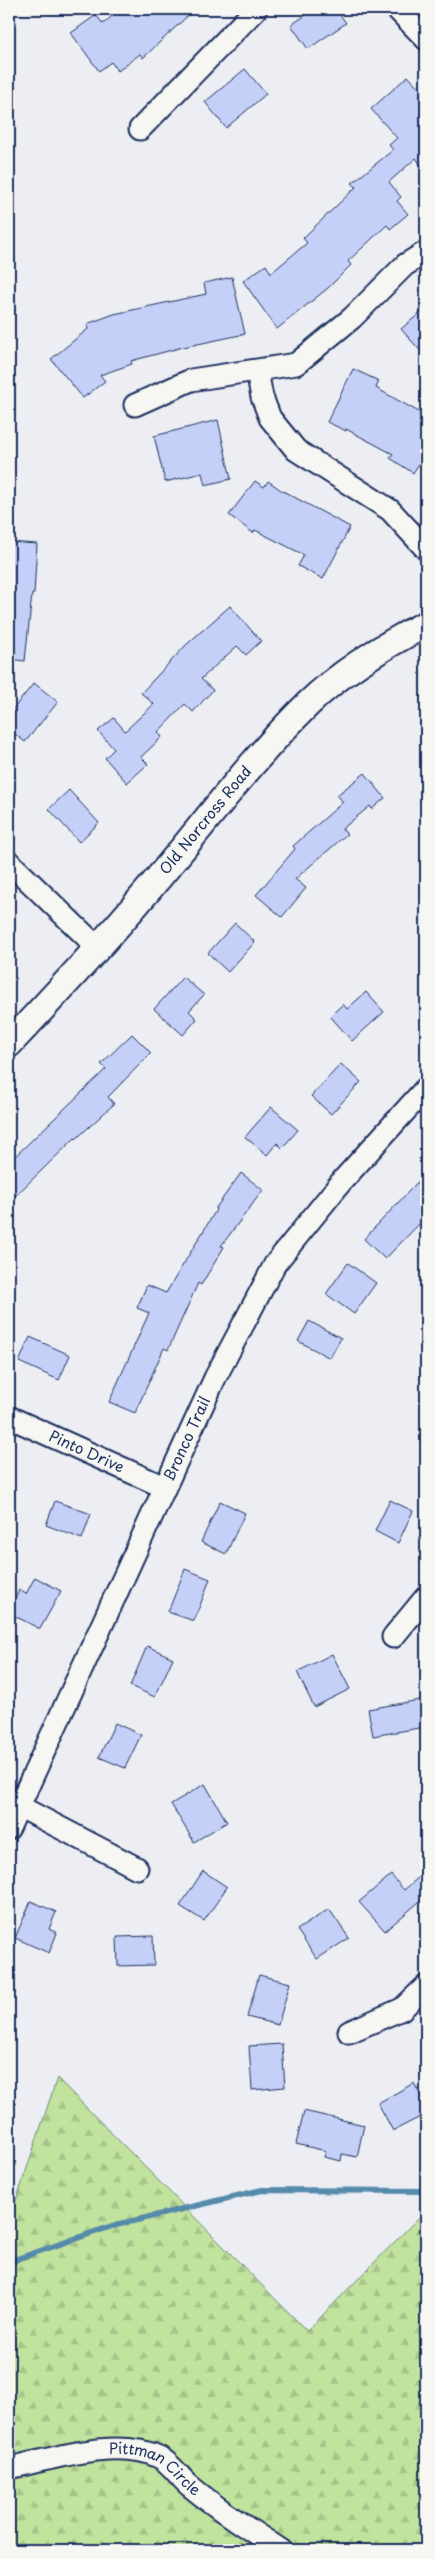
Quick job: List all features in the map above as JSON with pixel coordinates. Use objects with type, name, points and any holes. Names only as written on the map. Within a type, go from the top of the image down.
[{"type":"street","points":[[140,129],[256,9]]},
{"type":"street","points":[[397,9],[426,39]]},
{"type":"street","points":[[135,405],[191,380],[296,364],[352,318],[405,265],[426,252]]},
{"type":"street","points":[[257,371],[262,397],[270,418],[296,450],[390,510],[426,549]]},
{"type":"street","name":"Old Norcross Road","points":[[9,1044],[99,949],[266,750],[308,704],[343,676],[404,636],[426,624]]},
{"type":"street","points":[[9,862],[99,949]]},
{"type":"street","name":"Bronco Trail","points":[[9,1828],[14,1804],[215,1378],[274,1264],[342,1180],[426,1088]]},
{"type":"street","name":"Pinto Drive","points":[[9,1417],[164,1487]]},
{"type":"street","points":[[393,1637],[426,1597]]},
{"type":"street","points":[[14,1804],[137,1868]]},
{"type":"street","points":[[349,2032],[402,2009],[426,1986]]},
{"type":"street","name":"Pittman Circle","points":[[9,2468],[83,2452],[128,2449],[160,2458],[189,2485],[235,2520],[281,2550]]},
{"type":"green space","points":[[57,2078],[307,2331],[426,2210],[426,2550],[9,2550],[9,2222]]},
{"type":"building","points":[[120,9],[195,9],[143,58],[140,54],[118,71],[111,62],[99,71],[71,33],[96,15],[103,24]]},
{"type":"building","points":[[315,9],[336,9],[346,23],[308,49],[291,25]]},
{"type":"building","points":[[245,69],[266,94],[226,128],[205,102]]},
{"type":"building","points":[[408,76],[426,95],[426,173],[416,158],[389,182],[401,197],[397,201],[408,214],[390,229],[387,225],[348,261],[351,265],[328,288],[277,329],[243,281],[266,265],[271,273],[307,243],[303,238],[356,187],[352,183],[393,150],[389,145],[397,138],[371,109]]},
{"type":"building","points":[[232,277],[245,334],[179,348],[131,361],[132,364],[100,375],[105,381],[83,398],[51,359],[88,329],[87,324],[114,314],[206,294],[204,283]]},
{"type":"building","points":[[426,308],[426,357],[401,329]]},
{"type":"building","points":[[353,369],[379,381],[376,388],[426,416],[426,453],[413,473],[390,458],[393,454],[346,429],[346,431],[327,422]]},
{"type":"building","points":[[218,420],[231,479],[205,485],[202,473],[165,482],[154,436]]},
{"type":"building","points":[[255,481],[264,487],[268,481],[350,527],[323,579],[298,566],[304,555],[255,530],[253,533],[229,515]]},
{"type":"building","points":[[9,542],[37,544],[34,594],[32,594],[25,661],[9,659]]},
{"type":"building","points":[[230,606],[261,641],[246,655],[237,646],[201,679],[213,690],[193,712],[185,704],[158,732],[162,737],[141,757],[148,764],[127,783],[105,758],[114,749],[98,731],[114,718],[125,731],[154,704],[141,693],[186,645]]},
{"type":"building","points":[[34,683],[58,702],[25,742],[9,729],[9,714]]},
{"type":"building","points":[[365,773],[385,798],[372,809],[370,806],[342,829],[347,834],[295,879],[306,888],[282,917],[256,895],[295,849],[293,846],[343,802],[337,795]]},
{"type":"building","points":[[69,790],[99,823],[79,842],[49,809]]},
{"type":"building","points":[[235,923],[255,942],[228,972],[208,953]]},
{"type":"building","points":[[183,977],[204,995],[189,1011],[197,1019],[183,1035],[154,1009]]},
{"type":"building","points":[[366,992],[384,1012],[352,1041],[330,1016],[343,1004],[347,1009]]},
{"type":"building","points":[[132,1034],[151,1053],[108,1097],[114,1104],[75,1138],[9,1202],[9,1162],[106,1069],[101,1064]]},
{"type":"building","points":[[341,1064],[361,1082],[331,1114],[311,1096]]},
{"type":"building","points":[[271,1107],[298,1130],[282,1148],[277,1143],[267,1155],[245,1137]]},
{"type":"building","points":[[241,1173],[263,1190],[221,1246],[224,1247],[201,1285],[198,1283],[168,1350],[164,1348],[135,1413],[109,1402],[149,1313],[137,1308],[147,1285],[166,1293],[215,1209]]},
{"type":"building","points":[[426,1173],[426,1217],[385,1259],[364,1239]]},
{"type":"building","points":[[348,1263],[376,1283],[354,1314],[326,1294]]},
{"type":"building","points":[[309,1321],[341,1338],[330,1358],[298,1341]]},
{"type":"building","points":[[30,1337],[70,1355],[59,1380],[19,1362]]},
{"type":"building","points":[[390,1500],[413,1511],[398,1543],[375,1531]]},
{"type":"building","points":[[55,1501],[91,1514],[82,1539],[46,1525]]},
{"type":"building","points":[[220,1501],[245,1513],[226,1554],[201,1542]]},
{"type":"building","points":[[185,1569],[210,1579],[194,1621],[168,1612]]},
{"type":"building","points":[[35,1577],[61,1591],[40,1629],[9,1613],[19,1590],[26,1594]]},
{"type":"building","points":[[147,1646],[173,1658],[155,1697],[130,1686]]},
{"type":"building","points":[[332,1654],[350,1689],[314,1707],[297,1672]]},
{"type":"building","points":[[420,1700],[425,1727],[373,1736],[368,1709]]},
{"type":"building","points":[[115,1723],[141,1735],[125,1768],[99,1757]]},
{"type":"building","points":[[205,1784],[227,1822],[194,1842],[171,1804]]},
{"type":"building","points":[[203,1871],[227,1887],[204,1921],[180,1906]]},
{"type":"building","points":[[426,1871],[426,1896],[385,1931],[359,1902],[391,1875],[404,1890]]},
{"type":"building","points":[[31,1901],[56,1912],[49,1929],[57,1933],[49,1953],[15,1938]]},
{"type":"building","points":[[329,1909],[349,1938],[317,1959],[297,1930]]},
{"type":"building","points":[[153,1936],[154,1965],[118,1966],[117,1937]]},
{"type":"building","points":[[259,1975],[290,1983],[278,2025],[247,2017]]},
{"type":"building","points":[[282,2044],[285,2087],[252,2090],[249,2046]]},
{"type":"building","points":[[414,2083],[426,2106],[426,2114],[393,2131],[378,2103]]},
{"type":"building","points":[[304,2111],[364,2125],[357,2157],[342,2154],[341,2161],[324,2157],[326,2151],[296,2144]]},
{"type":"waterway","points":[[9,2265],[17,2259],[112,2226],[262,2190],[426,2191]]}]
